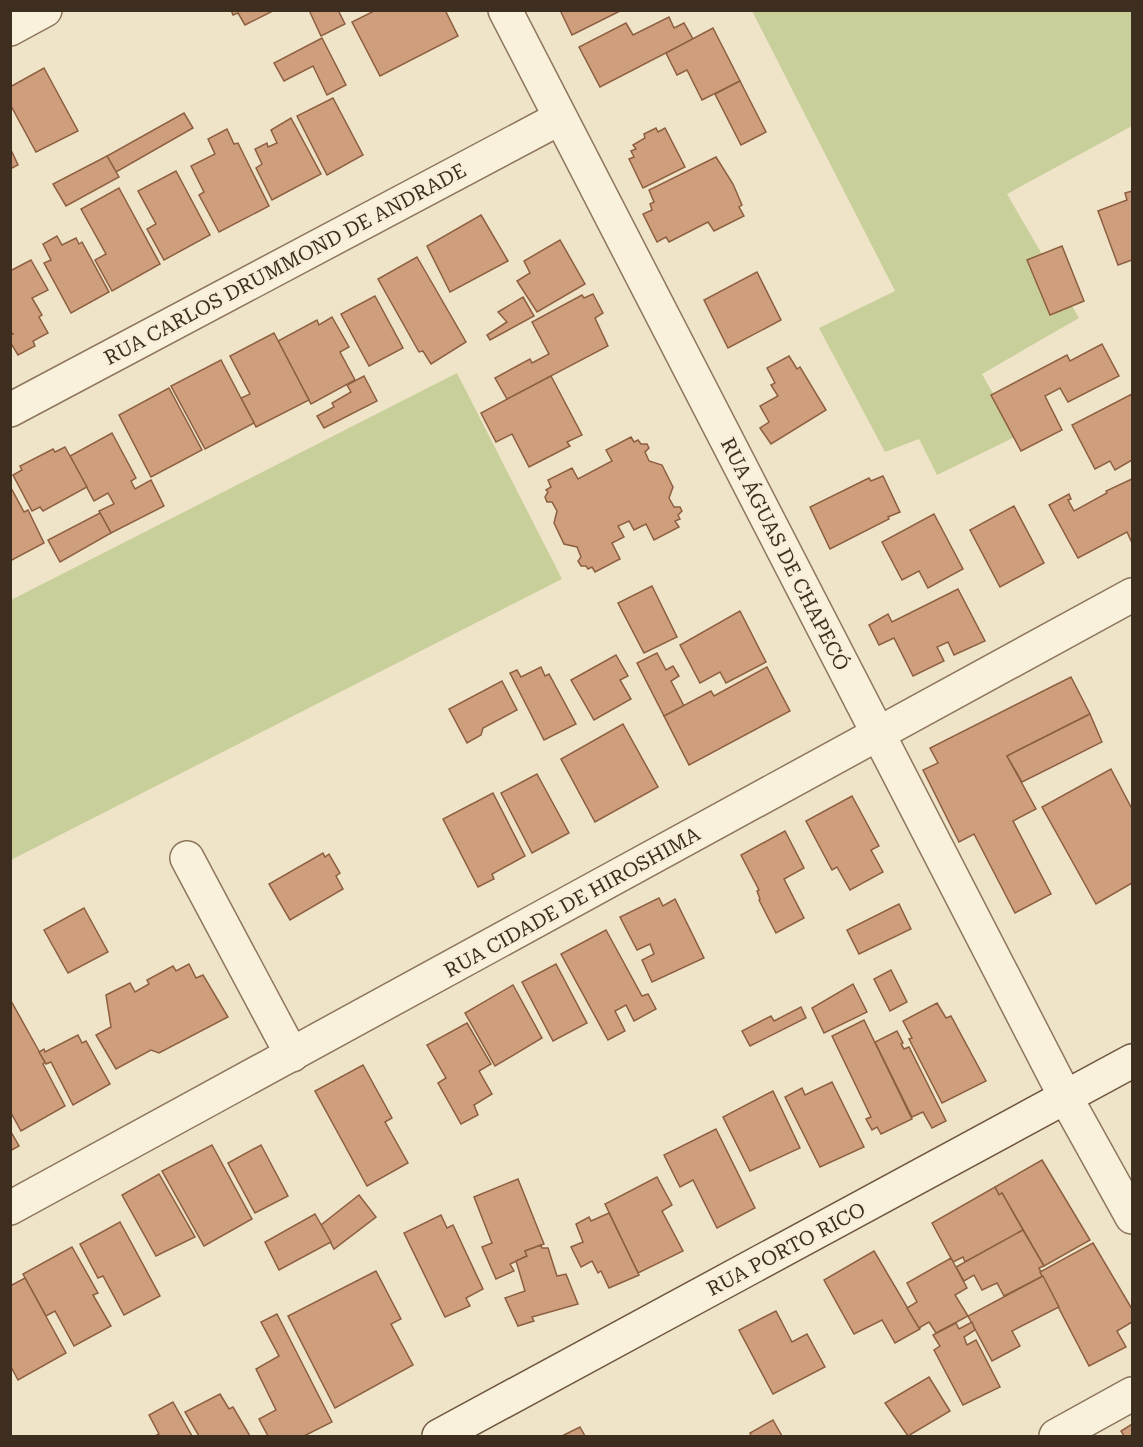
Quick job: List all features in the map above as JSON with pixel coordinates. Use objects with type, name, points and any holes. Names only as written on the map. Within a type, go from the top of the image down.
[{"type":"street","points":[[10,29],[45,10]]},
{"type":"street","name":"RUA ÁGUAS DE CHAPECÓ","points":[[505,10],[1066,1098],[1132,1217]]},
{"type":"street","name":"RUA CARLOS DRUMMOND DE ANDRADE","points":[[10,410],[560,118]]},
{"type":"street","name":"RUA CIDADE DE HIROSHIMA","points":[[10,1208],[1132,595]]},
{"type":"street","points":[[187,858],[292,1055]]},
{"type":"street","name":"RUA PORTO RICO","points":[[439,1437],[1132,1062]]},
{"type":"street","points":[[1056,1437],[1132,1394]]},
{"type":"green space","points":[[752,11],[1132,11],[1132,126],[1007,194],[1079,318],[982,374],[1017,436],[937,475],[919,439],[885,452],[819,328],[895,291]]},
{"type":"green space","points":[[457,373],[562,579],[11,860],[11,600]]},
{"type":"building","points":[[231,10],[270,10],[271,12],[245,25],[238,13],[233,15]]},
{"type":"building","points":[[309,10],[338,10],[345,24],[321,36]]},
{"type":"building","points":[[376,10],[445,10],[458,36],[380,76],[352,22]]},
{"type":"building","points":[[560,10],[622,10],[572,35]]},
{"type":"building","points":[[669,17],[674,28],[684,23],[693,39],[600,87],[579,47],[626,23],[633,35]]},
{"type":"building","points":[[713,28],[740,81],[702,100],[687,70],[677,75],[666,53]]},
{"type":"building","points":[[322,38],[346,85],[327,95],[313,66],[284,81],[274,63]]},
{"type":"building","points":[[44,68],[78,131],[36,152],[10,104],[10,87]]},
{"type":"building","points":[[740,81],[766,132],[741,145],[715,94]]},
{"type":"building","points":[[333,98],[363,155],[327,175],[297,116]]},
{"type":"building","points":[[184,113],[193,128],[116,172],[107,156]]},
{"type":"building","points":[[291,118],[321,174],[272,200],[256,168],[262,164],[255,149],[267,143],[268,147],[277,143],[271,130]]},
{"type":"building","points":[[656,128],[658,132],[665,128],[685,167],[643,188],[629,159],[634,157],[631,151],[636,149],[633,145],[645,138],[644,134]]},
{"type":"building","points":[[227,129],[234,144],[238,143],[269,206],[219,232],[199,195],[204,192],[191,166],[215,154],[208,139]]},
{"type":"building","points":[[12,152],[18,165],[10,169],[10,153]]},
{"type":"building","points":[[107,156],[119,177],[66,206],[53,184]]},
{"type":"building","points":[[716,157],[733,184],[742,205],[739,207],[744,216],[714,231],[708,222],[669,242],[666,237],[657,242],[643,214],[652,210],[650,204],[654,202],[649,190]]},
{"type":"building","points":[[176,171],[210,235],[164,260],[147,229],[156,224],[138,191]]},
{"type":"building","points":[[119,188],[160,264],[112,291],[95,260],[106,254],[81,209]]},
{"type":"building","points":[[1132,191],[1132,260],[1118,265],[1098,211],[1127,200],[1125,193]]},
{"type":"building","points":[[481,215],[508,261],[450,292],[427,246]]},
{"type":"building","points":[[57,236],[62,245],[76,238],[79,244],[82,242],[109,292],[71,313],[44,263],[51,260],[43,244]]},
{"type":"building","points":[[560,240],[585,284],[537,312],[517,281],[530,273],[524,261]]},
{"type":"building","points":[[1062,246],[1084,301],[1050,315],[1027,260]]},
{"type":"building","points":[[417,257],[466,342],[431,364],[423,351],[419,352],[378,279]]},
{"type":"building","points":[[31,260],[48,290],[32,298],[42,315],[39,317],[48,333],[33,341],[35,346],[18,355],[12,345],[10,346],[10,335],[13,334],[10,331],[10,271]]},
{"type":"building","points":[[757,272],[781,320],[728,348],[704,300]]},
{"type":"building","points":[[593,294],[603,313],[595,318],[608,346],[507,399],[495,378],[530,359],[532,363],[549,354],[532,322],[582,295],[584,298]]},
{"type":"building","points":[[375,296],[403,348],[369,366],[341,314]]},
{"type":"building","points":[[523,297],[534,316],[490,340],[487,335],[507,322],[498,312]]},
{"type":"building","points":[[332,317],[349,347],[340,352],[355,380],[311,404],[278,341],[317,320],[319,325]]},
{"type":"building","points":[[274,333],[309,400],[256,427],[241,398],[250,394],[230,356]]},
{"type":"building","points":[[1102,344],[1119,376],[1068,402],[1060,388],[1045,396],[1062,430],[1021,451],[991,395],[1067,355],[1070,361]]},
{"type":"building","points":[[789,356],[797,369],[800,367],[826,410],[771,444],[760,428],[769,422],[760,406],[778,396],[771,385],[775,383],[767,368]]},
{"type":"building","points":[[221,360],[254,423],[205,449],[171,386]]},
{"type":"building","points":[[364,376],[377,401],[324,428],[317,416],[334,407],[332,403],[351,392],[347,385]]},
{"type":"building","points":[[551,376],[582,435],[567,442],[570,446],[529,467],[512,434],[496,442],[481,413]]},
{"type":"building","points":[[169,388],[202,450],[151,477],[119,415]]},
{"type":"building","points":[[1132,394],[1132,460],[1115,470],[1110,461],[1095,469],[1072,425]]},
{"type":"building","points":[[112,433],[136,478],[131,481],[135,489],[151,480],[164,506],[111,533],[99,511],[114,504],[108,493],[94,501],[70,456]]},
{"type":"building","points":[[631,437],[634,442],[638,440],[641,444],[647,444],[649,448],[645,452],[649,461],[662,465],[673,487],[669,498],[674,507],[680,507],[682,511],[678,515],[680,519],[675,521],[679,527],[654,540],[646,524],[634,530],[629,521],[618,526],[624,537],[612,543],[620,559],[595,572],[592,567],[588,569],[586,566],[581,566],[578,561],[581,557],[577,547],[564,544],[554,523],[557,511],[552,502],[547,502],[545,497],[548,492],[546,490],[551,487],[548,480],[572,468],[578,479],[612,461],[606,450]]},
{"type":"building","points":[[65,447],[87,487],[43,511],[40,507],[32,511],[13,475],[22,470],[20,466],[53,449],[55,452]]},
{"type":"building","points":[[883,476],[900,512],[830,549],[810,507],[869,478],[871,481]]},
{"type":"building","points":[[1132,479],[1132,543],[1127,532],[1078,558],[1049,505],[1069,494],[1071,499],[1068,500],[1074,511],[1107,493],[1106,491]]},
{"type":"building","points":[[10,486],[24,512],[28,510],[44,543],[10,561]]},
{"type":"building","points":[[1014,506],[1044,563],[1000,587],[970,530]]},
{"type":"building","points":[[100,513],[111,533],[60,562],[48,540]]},
{"type":"building","points":[[934,514],[963,569],[928,588],[919,571],[902,580],[882,542]]},
{"type":"building","points":[[652,586],[677,637],[644,653],[618,603]]},
{"type":"building","points":[[958,589],[985,641],[954,655],[948,642],[937,647],[944,661],[913,676],[894,638],[879,645],[869,625],[888,614],[892,622]]},
{"type":"building","points":[[740,611],[766,662],[726,683],[720,672],[700,683],[680,645]]},
{"type":"building","points":[[657,653],[666,670],[673,666],[679,676],[671,681],[684,706],[664,716],[637,663]]},
{"type":"building","points":[[616,655],[628,676],[620,680],[631,699],[594,720],[571,680]]},
{"type":"building","points":[[541,667],[545,676],[549,674],[576,724],[544,740],[510,673],[517,670],[521,677]]},
{"type":"building","points":[[767,667],[790,711],[689,765],[664,716],[711,691],[714,696]]},
{"type":"building","points":[[1071,677],[1090,714],[1007,756],[1036,809],[1013,821],[1051,894],[1015,913],[974,834],[959,842],[923,770],[938,763],[930,748]]},
{"type":"building","points":[[502,681],[517,710],[483,728],[481,735],[467,743],[449,709]]},
{"type":"building","points":[[1090,714],[1102,742],[1022,782],[1007,756]]},
{"type":"building","points":[[623,724],[658,787],[595,822],[561,759]]},
{"type":"building","points":[[1111,769],[1132,809],[1132,883],[1096,904],[1042,807]]},
{"type":"building","points":[[537,774],[569,833],[532,853],[501,793]]},
{"type":"building","points":[[493,793],[525,856],[492,874],[494,879],[478,887],[443,819]]},
{"type":"building","points":[[852,796],[879,846],[871,850],[883,872],[850,890],[837,867],[832,870],[806,821]]},
{"type":"building","points":[[785,831],[804,868],[784,879],[804,918],[776,933],[759,900],[757,891],[759,890],[741,855]]},
{"type":"building","points":[[323,853],[325,857],[329,854],[340,873],[336,876],[343,889],[290,920],[269,884]]},
{"type":"building","points":[[659,898],[663,906],[675,899],[704,958],[652,982],[642,960],[654,954],[650,944],[637,950],[620,917]]},
{"type":"building","points":[[899,904],[911,929],[859,954],[847,930]]},
{"type":"building","points":[[84,908],[108,952],[68,973],[44,930]]},
{"type":"building","points":[[606,930],[642,996],[648,994],[656,1009],[634,1021],[626,1005],[615,1011],[625,1031],[608,1040],[561,954]]},
{"type":"building","points":[[189,964],[196,978],[203,975],[228,1017],[159,1053],[151,1050],[116,1069],[96,1035],[111,1027],[106,995],[130,983],[135,992],[149,984],[147,980],[173,966],[176,971]]},
{"type":"building","points":[[556,964],[587,1023],[553,1041],[522,982]]},
{"type":"building","points":[[891,970],[907,1002],[890,1011],[874,979]]},
{"type":"building","points":[[853,984],[867,1012],[824,1033],[812,1008]]},
{"type":"building","points":[[513,985],[542,1038],[495,1066],[465,1013]]},
{"type":"building","points":[[10,999],[45,1062],[43,1064],[65,1106],[21,1131],[10,1111]]},
{"type":"building","points":[[937,1003],[946,1018],[951,1016],[986,1081],[942,1103],[909,1039],[912,1038],[903,1021]]},
{"type":"building","points":[[801,1007],[806,1018],[750,1046],[742,1031],[771,1016],[774,1021]]},
{"type":"building","points":[[864,1020],[912,1119],[881,1134],[877,1127],[872,1130],[866,1119],[871,1117],[832,1036]]},
{"type":"building","points":[[467,1023],[491,1064],[479,1071],[492,1094],[474,1105],[478,1115],[461,1124],[438,1083],[446,1078],[427,1045]]},
{"type":"building","points":[[897,1031],[904,1049],[909,1047],[946,1121],[932,1128],[923,1112],[912,1117],[875,1042]]},
{"type":"building","points":[[78,1035],[82,1043],[86,1041],[110,1084],[73,1105],[51,1062],[46,1064],[39,1052],[44,1049],[45,1052]]},
{"type":"building","points":[[363,1065],[392,1118],[385,1122],[408,1163],[367,1186],[315,1091]]},
{"type":"building","points":[[832,1082],[864,1147],[820,1167],[785,1097],[802,1088],[805,1095]]},
{"type":"building","points":[[773,1091],[800,1148],[750,1171],[723,1117]]},
{"type":"building","points":[[716,1129],[755,1208],[717,1228],[693,1180],[680,1187],[664,1155]]},
{"type":"building","points":[[10,1130],[19,1146],[10,1151]]},
{"type":"building","points":[[212,1145],[252,1219],[204,1246],[162,1171]]},
{"type":"building","points":[[261,1145],[288,1196],[255,1213],[228,1163]]},
{"type":"building","points":[[1042,1160],[1090,1240],[1044,1266],[1002,1193],[999,1195],[995,1187]]},
{"type":"building","points":[[159,1174],[195,1237],[156,1256],[122,1195]]},
{"type":"building","points":[[657,1177],[672,1205],[662,1211],[683,1251],[638,1273],[605,1204]]},
{"type":"building","points":[[518,1179],[544,1244],[525,1251],[527,1256],[510,1264],[514,1271],[496,1279],[482,1247],[492,1243],[474,1197]]},
{"type":"building","points":[[995,1187],[999,1195],[1002,1193],[1023,1230],[965,1262],[963,1257],[953,1262],[932,1223]]},
{"type":"building","points":[[359,1195],[376,1217],[334,1249],[321,1225]]},
{"type":"building","points":[[609,1213],[639,1275],[609,1288],[601,1271],[598,1273],[592,1261],[581,1267],[571,1247],[583,1242],[576,1224],[589,1217],[591,1221]]},
{"type":"building","points":[[315,1214],[331,1242],[279,1270],[265,1242]]},
{"type":"building","points":[[441,1215],[447,1228],[453,1225],[483,1289],[466,1298],[470,1306],[445,1317],[404,1233]]},
{"type":"building","points":[[120,1222],[160,1296],[124,1315],[103,1276],[98,1278],[80,1244]]},
{"type":"building","points":[[1023,1230],[1044,1266],[1039,1268],[1043,1276],[1004,1296],[997,1283],[982,1290],[974,1275],[964,1281],[956,1267]]},
{"type":"building","points":[[1093,1243],[1132,1309],[1132,1322],[1117,1331],[1126,1347],[1089,1366],[1040,1272]]},
{"type":"building","points":[[541,1245],[542,1248],[548,1248],[557,1276],[566,1274],[578,1304],[532,1317],[534,1321],[518,1326],[505,1298],[525,1291],[516,1261],[527,1256],[525,1251]]},
{"type":"building","points":[[72,1247],[98,1293],[93,1295],[111,1326],[74,1346],[55,1311],[46,1316],[23,1274]]},
{"type":"building","points":[[874,1251],[920,1329],[895,1343],[882,1320],[854,1334],[824,1280]]},
{"type":"building","points":[[951,1258],[967,1288],[955,1295],[968,1316],[936,1333],[929,1322],[919,1328],[907,1308],[917,1302],[907,1283]]},
{"type":"building","points":[[376,1271],[401,1319],[391,1324],[413,1365],[335,1408],[288,1316]]},
{"type":"building","points":[[1043,1276],[1059,1307],[1012,1331],[1020,1346],[992,1361],[968,1316]]},
{"type":"building","points":[[25,1278],[66,1353],[18,1380],[10,1365],[10,1286]]},
{"type":"building","points":[[776,1311],[792,1342],[807,1334],[825,1367],[773,1394],[739,1330]]},
{"type":"building","points":[[277,1314],[332,1422],[304,1436],[268,1436],[259,1419],[276,1410],[256,1369],[279,1356],[261,1322]]},
{"type":"building","points":[[972,1322],[975,1330],[964,1337],[967,1345],[976,1340],[1000,1387],[963,1405],[934,1350],[940,1346],[933,1335],[956,1323],[959,1329]]},
{"type":"building","points":[[929,1377],[950,1411],[908,1436],[885,1403]]},
{"type":"building","points":[[220,1394],[229,1409],[233,1407],[250,1436],[199,1436],[185,1412]]},
{"type":"building","points":[[173,1402],[192,1436],[155,1436],[159,1434],[149,1415]]},
{"type":"building","points":[[773,1420],[782,1436],[751,1436],[750,1433]]},
{"type":"building","points":[[1132,1424],[1132,1436],[1124,1436],[1121,1431]]},
{"type":"building","points":[[580,1427],[585,1436],[562,1436]]}]
